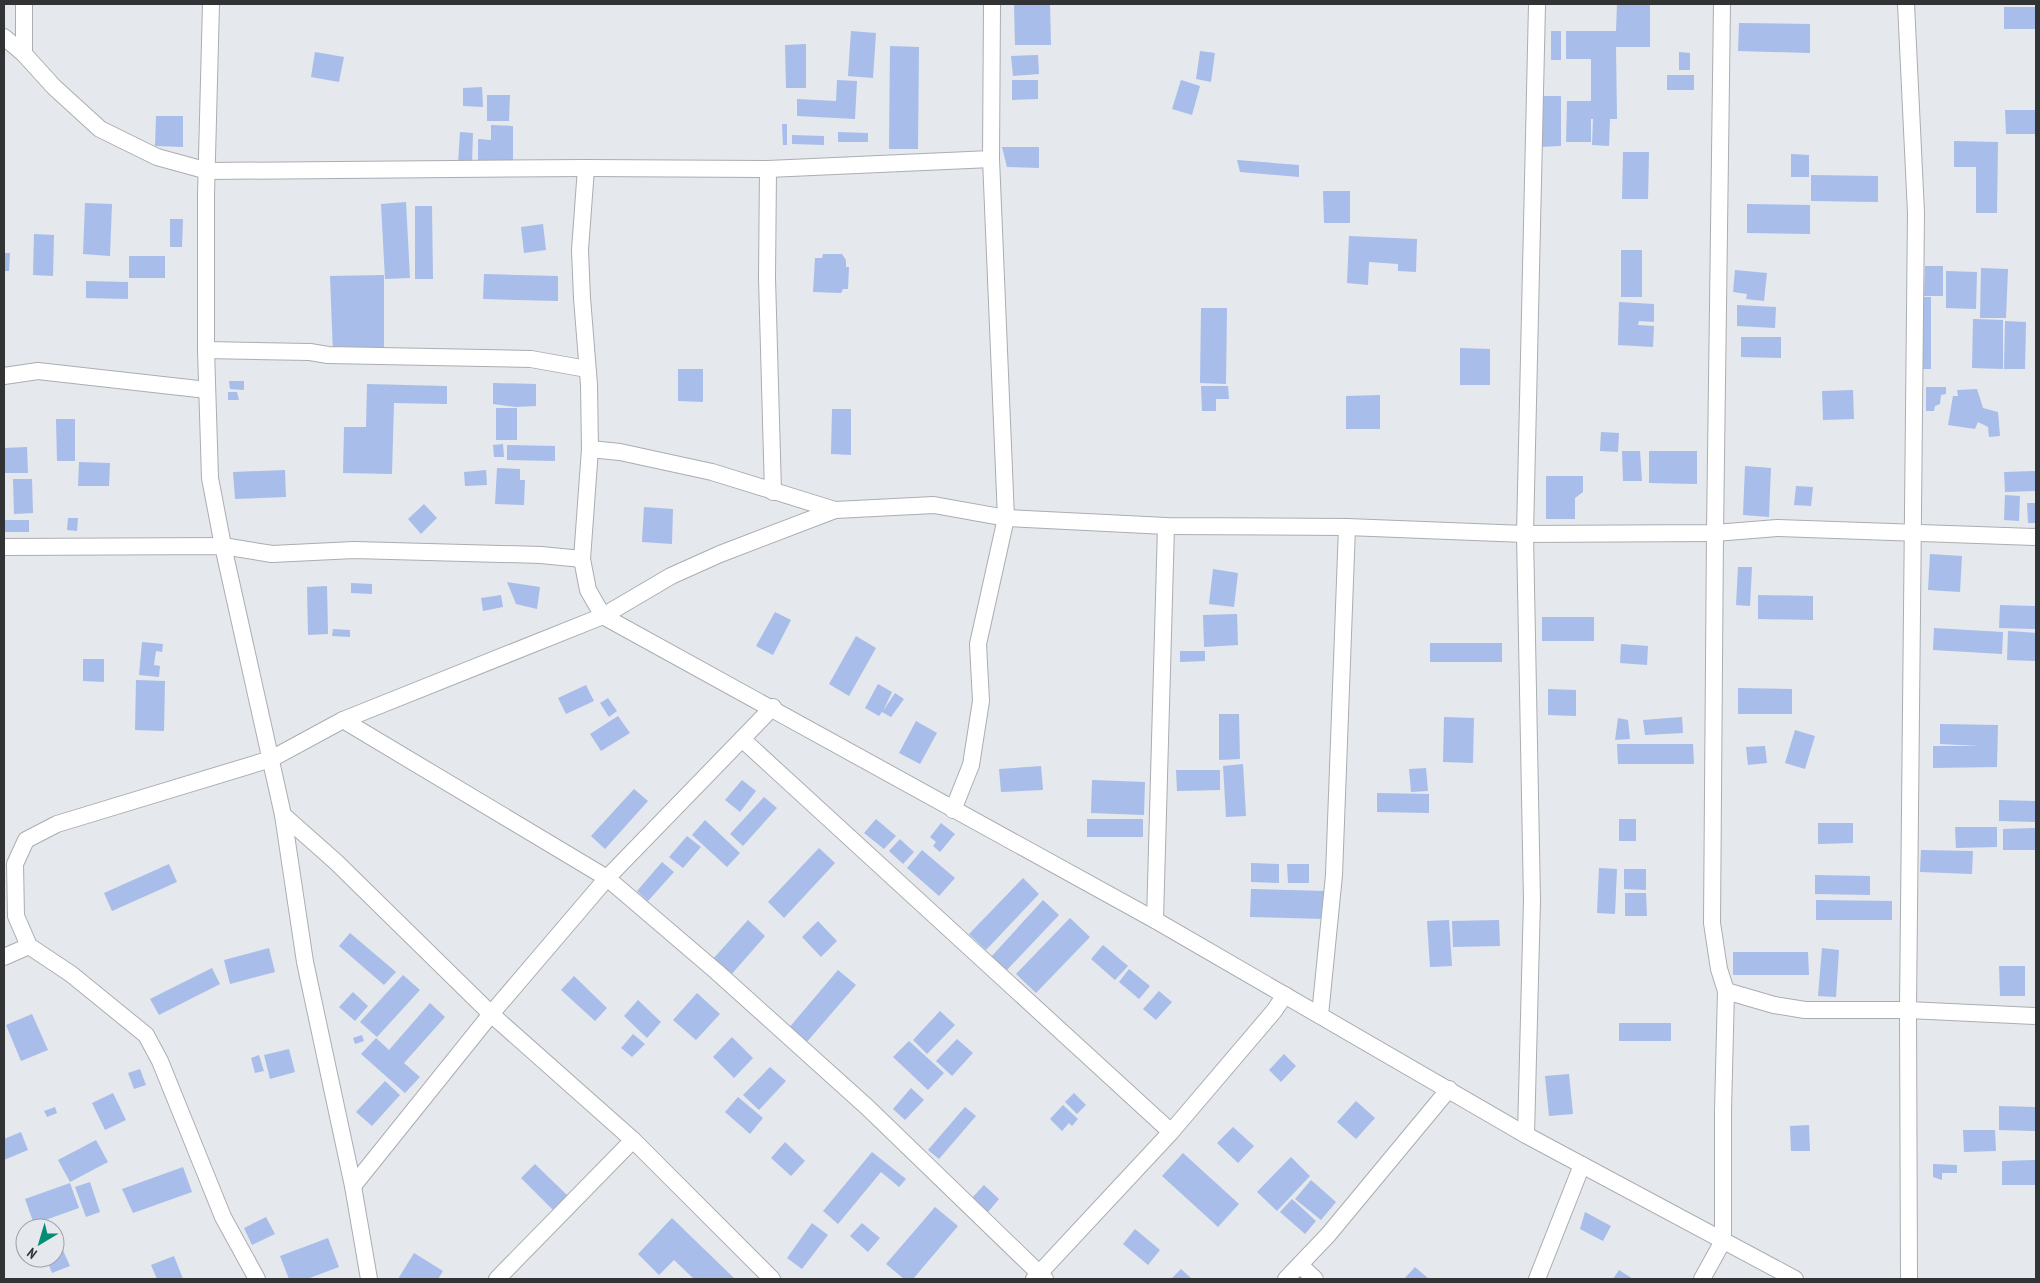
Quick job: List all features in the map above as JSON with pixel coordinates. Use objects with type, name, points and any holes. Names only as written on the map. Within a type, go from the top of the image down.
[{"type":"street","points":[[24,4],[24,54]]},
{"type":"street","points":[[211,4],[206,350],[210,478],[223,546],[283,815],[305,962],[353,1186],[370,1279]]},
{"type":"street","points":[[953,810],[971,765],[981,702],[978,644],[1006,518],[991,159],[992,4]]},
{"type":"street","points":[[1526,1135],[1532,900],[1525,534],[1537,4]]},
{"type":"street","points":[[1702,1279],[1724,1241],[1723,1111],[1726,991],[1719,969],[1712,923],[1714,533],[1722,4]]},
{"type":"street","points":[[1906,4],[1916,213],[1908,1010],[1909,1279]]},
{"type":"street","points":[[4,37],[24,54],[54,86],[100,129],[157,157],[208,171],[586,168],[768,169],[991,159]]},
{"type":"street","points":[[586,168],[580,250],[589,386],[590,449],[582,559],[588,590],[603,616],[773,707],[953,810],[1155,920],[1526,1135],[1795,1279]]},
{"type":"street","points":[[768,169],[767,286],[773,492]]},
{"type":"street","points":[[206,350],[310,352],[328,356],[532,359],[587,369]]},
{"type":"street","points":[[4,376],[38,371],[207,390]]},
{"type":"street","points":[[590,449],[620,452],[712,472],[835,510]]},
{"type":"street","points":[[257,1279],[223,1217],[160,1062],[146,1035],[71,974],[29,946],[16,916],[15,864],[26,840],[57,824],[271,759],[343,720],[603,616],[679,572],[835,510],[934,505],[1006,518],[1166,526],[1347,527],[1525,534],[1714,533],[1777,528],[2036,537]]},
{"type":"street","points":[[1155,920],[1166,526]]},
{"type":"street","points":[[1320,1015],[1334,875],[1347,527]]},
{"type":"street","points":[[4,547],[223,546],[272,554],[354,550],[582,559]]},
{"type":"street","points":[[353,1186],[491,1014],[607,878],[773,707]]},
{"type":"street","points":[[343,720],[607,878],[717,972],[867,1106],[1040,1277],[1171,1132],[1274,1011],[1285,995]]},
{"type":"street","points":[[742,738],[1171,1132]]},
{"type":"street","points":[[283,815],[344,869],[491,1014],[633,1140],[772,1279]]},
{"type":"street","points":[[4,956],[29,946]]},
{"type":"street","points":[[1726,991],[1774,1005],[1805,1010],[1908,1010],[2036,1016]]},
{"type":"street","points":[[1286,1279],[1328,1235],[1449,1089]]},
{"type":"street","points":[[497,1279],[633,1140]]},
{"type":"street","points":[[1537,1279],[1582,1165]]},
{"type":"street","points":[[1300,1265],[1315,1279]]},
{"type":"building","points":[[1014,4],[1050,4],[1051,45],[1015,45]]},
{"type":"building","points":[[1617,4],[1650,4],[1650,47],[1616,47],[1617,119],[1610,119],[1609,146],[1592,145],[1593,119],[1591,119],[1591,142],[1566,142],[1567,101],[1591,101],[1591,59],[1566,59],[1566,31],[1616,31]]},
{"type":"building","points":[[2004,7],[2036,7],[2036,29],[2004,29]]},
{"type":"building","points":[[1739,23],[1810,24],[1810,53],[1738,51]]},
{"type":"building","points":[[851,31],[876,33],[873,78],[848,76]]},
{"type":"building","points":[[1551,31],[1561,31],[1561,60],[1551,60]]},
{"type":"building","points":[[806,44],[806,88],[786,88],[785,45]]},
{"type":"building","points":[[890,46],[919,47],[918,149],[889,149]]},
{"type":"building","points":[[1200,51],[1215,53],[1211,82],[1196,79]]},
{"type":"building","points":[[315,52],[344,57],[339,82],[311,77]]},
{"type":"building","points":[[1679,52],[1690,53],[1690,70],[1679,70]]},
{"type":"building","points":[[1038,55],[1039,74],[1013,76],[1011,56]]},
{"type":"building","points":[[1667,75],[1694,75],[1694,90],[1667,90]]},
{"type":"building","points":[[837,80],[857,81],[855,119],[797,116],[797,99],[836,101]]},
{"type":"building","points":[[1012,80],[1038,80],[1038,99],[1012,100]]},
{"type":"building","points":[[1181,80],[1200,86],[1192,115],[1172,109]]},
{"type":"building","points":[[482,87],[483,107],[463,106],[463,88]]},
{"type":"building","points":[[487,95],[510,95],[509,121],[487,121]]},
{"type":"building","points":[[1539,96],[1561,96],[1561,146],[1539,147]]},
{"type":"building","points":[[2005,110],[2036,110],[2036,134],[2006,134]]},
{"type":"building","points":[[156,116],[183,116],[183,147],[155,146]]},
{"type":"building","points":[[782,124],[787,124],[787,145],[783,145]]},
{"type":"building","points":[[491,125],[513,126],[513,161],[478,161],[478,139],[491,140]]},
{"type":"building","points":[[460,132],[473,133],[472,164],[458,164]]},
{"type":"building","points":[[838,132],[868,133],[868,142],[838,142]]},
{"type":"building","points":[[792,135],[824,136],[824,145],[792,144]]},
{"type":"building","points":[[1954,141],[1998,142],[1997,213],[1976,213],[1976,167],[1954,167]]},
{"type":"building","points":[[1002,147],[1039,147],[1039,168],[1007,167]]},
{"type":"building","points":[[1623,152],[1649,152],[1648,199],[1622,199]]},
{"type":"building","points":[[1791,154],[1809,155],[1809,177],[1791,177]]},
{"type":"building","points":[[1237,160],[1299,165],[1299,177],[1240,172]]},
{"type":"building","points":[[1811,175],[1878,176],[1878,202],[1811,201]]},
{"type":"building","points":[[1323,191],[1350,191],[1350,223],[1324,223]]},
{"type":"building","points":[[406,202],[410,278],[385,279],[381,204]]},
{"type":"building","points":[[85,203],[112,204],[110,256],[83,254]]},
{"type":"building","points":[[1747,204],[1810,205],[1810,234],[1747,233]]},
{"type":"building","points":[[415,206],[432,206],[433,279],[415,279]]},
{"type":"building","points":[[170,219],[183,219],[182,247],[170,247]]},
{"type":"building","points":[[543,224],[546,250],[524,253],[521,227]]},
{"type":"building","points":[[34,234],[54,235],[53,276],[33,275]]},
{"type":"building","points":[[1349,236],[1417,239],[1416,272],[1398,271],[1398,264],[1369,262],[1368,285],[1347,283]]},
{"type":"building","points":[[1621,250],[1642,250],[1642,297],[1621,297]]},
{"type":"building","points":[[4,253],[10,253],[9,271],[4,271]]},
{"type":"building","points":[[823,254],[842,254],[846,260],[846,267],[849,267],[848,289],[843,289],[841,293],[813,292],[815,258],[822,258]]},
{"type":"building","points":[[129,256],[165,256],[165,278],[129,278]]},
{"type":"building","points":[[1925,266],[1943,266],[1943,296],[1924,296]]},
{"type":"building","points":[[1981,268],[2008,269],[2006,318],[1980,318]]},
{"type":"building","points":[[1735,270],[1767,273],[1764,301],[1746,299],[1747,294],[1733,292]]},
{"type":"building","points":[[1946,271],[1977,272],[1976,309],[1946,308]]},
{"type":"building","points":[[484,274],[558,276],[558,301],[483,299]]},
{"type":"building","points":[[384,275],[384,353],[333,354],[330,276]]},
{"type":"building","points":[[86,281],[128,282],[128,299],[86,298]]},
{"type":"building","points":[[1918,297],[1931,297],[1931,369],[1918,369]]},
{"type":"building","points":[[1619,302],[1654,304],[1654,322],[1639,321],[1638,325],[1654,326],[1653,347],[1618,345]]},
{"type":"building","points":[[1737,305],[1776,307],[1775,328],[1737,326]]},
{"type":"building","points":[[1201,308],[1227,308],[1226,384],[1200,383]]},
{"type":"building","points":[[1973,319],[2003,320],[2003,369],[1972,368]]},
{"type":"building","points":[[2005,321],[2026,322],[2025,369],[2004,369]]},
{"type":"building","points":[[1741,337],[1781,337],[1781,358],[1741,357]]},
{"type":"building","points":[[1460,348],[1490,349],[1490,385],[1460,385]]},
{"type":"building","points":[[678,369],[703,369],[703,402],[678,401]]},
{"type":"building","points":[[229,381],[244,381],[244,390],[230,389]]},
{"type":"building","points":[[493,383],[536,384],[536,406],[516,407],[493,404]]},
{"type":"building","points":[[367,384],[447,386],[447,404],[394,403],[392,474],[343,473],[344,427],[366,427]]},
{"type":"building","points":[[1201,386],[1228,386],[1229,399],[1216,399],[1216,411],[1202,411]]},
{"type":"building","points":[[1926,387],[1946,387],[1946,394],[1941,395],[1940,404],[1935,406],[1934,411],[1926,411]]},
{"type":"building","points":[[1977,389],[1983,408],[1998,412],[2000,436],[1989,437],[1988,427],[1978,422],[1975,429],[1948,425],[1953,396],[1958,396],[1957,390]]},
{"type":"building","points":[[1853,390],[1854,419],[1823,420],[1822,391]]},
{"type":"building","points":[[228,392],[237,392],[239,400],[228,400]]},
{"type":"building","points":[[1380,395],[1380,429],[1346,429],[1346,396]]},
{"type":"building","points":[[496,408],[517,408],[517,440],[496,440]]},
{"type":"building","points":[[832,409],[851,409],[851,455],[831,454]]},
{"type":"building","points":[[56,419],[75,419],[75,461],[57,461]]},
{"type":"building","points":[[1601,432],[1619,433],[1618,452],[1600,451]]},
{"type":"building","points":[[503,444],[504,457],[494,457],[493,445]]},
{"type":"building","points":[[507,445],[555,446],[555,461],[507,460]]},
{"type":"building","points":[[27,447],[28,473],[4,473],[4,448]]},
{"type":"building","points":[[1622,451],[1640,451],[1642,481],[1623,481]]},
{"type":"building","points":[[1649,451],[1697,451],[1697,484],[1649,483]]},
{"type":"building","points":[[79,462],[110,463],[109,486],[78,486]]},
{"type":"building","points":[[1745,466],[1771,468],[1769,517],[1743,515]]},
{"type":"building","points":[[497,468],[520,469],[520,480],[525,480],[524,505],[495,504]]},
{"type":"building","points":[[285,470],[286,497],[235,499],[233,472]]},
{"type":"building","points":[[486,470],[487,485],[465,486],[464,472]]},
{"type":"building","points":[[2036,471],[2036,491],[2005,492],[2004,472]]},
{"type":"building","points":[[1546,476],[1583,476],[1583,492],[1575,498],[1575,519],[1546,519]]},
{"type":"building","points":[[13,479],[32,479],[33,513],[14,514]]},
{"type":"building","points":[[1796,486],[1813,487],[1811,506],[1794,505]]},
{"type":"building","points":[[2005,495],[2020,496],[2019,521],[2004,520]]},
{"type":"building","points":[[2027,503],[2036,503],[2036,523],[2028,523]]},
{"type":"building","points":[[424,504],[437,518],[421,534],[408,519]]},
{"type":"building","points":[[644,507],[673,509],[672,544],[642,542]]},
{"type":"building","points":[[68,518],[78,518],[77,531],[67,530]]},
{"type":"building","points":[[4,520],[29,520],[29,532],[4,532]]},
{"type":"building","points":[[1930,554],[1962,556],[1960,592],[1928,590]]},
{"type":"building","points":[[1738,567],[1752,567],[1750,606],[1736,605]]},
{"type":"building","points":[[1213,569],[1238,573],[1234,607],[1209,604]]},
{"type":"building","points":[[507,582],[540,587],[537,609],[516,604]]},
{"type":"building","points":[[351,583],[372,584],[372,594],[351,593]]},
{"type":"building","points":[[327,586],[328,634],[308,635],[307,587]]},
{"type":"building","points":[[501,595],[503,607],[483,611],[481,598]]},
{"type":"building","points":[[1758,595],[1813,596],[1813,620],[1758,619]]},
{"type":"building","points":[[2000,605],[2036,606],[2036,629],[1999,628]]},
{"type":"building","points":[[775,612],[791,620],[773,655],[756,646]]},
{"type":"building","points":[[1237,614],[1238,645],[1204,647],[1203,615]]},
{"type":"building","points":[[1542,617],[1594,617],[1594,641],[1542,641]]},
{"type":"building","points":[[1934,628],[2003,632],[2002,654],[1933,650]]},
{"type":"building","points":[[333,629],[350,630],[350,637],[332,636]]},
{"type":"building","points":[[2008,631],[2036,633],[2036,661],[2007,660]]},
{"type":"building","points":[[856,636],[876,648],[849,696],[829,684]]},
{"type":"building","points":[[142,642],[163,644],[162,652],[156,651],[154,665],[160,666],[159,677],[139,675]]},
{"type":"building","points":[[1430,643],[1502,643],[1502,662],[1430,662]]},
{"type":"building","points":[[1621,644],[1648,646],[1647,665],[1620,663]]},
{"type":"building","points":[[1180,651],[1205,651],[1205,661],[1180,662]]},
{"type":"building","points":[[83,659],[104,659],[104,682],[83,681]]},
{"type":"building","points":[[136,680],[165,681],[164,731],[135,730]]},
{"type":"building","points":[[878,684],[892,692],[883,711],[895,693],[904,699],[891,717],[882,712],[879,716],[865,708]]},
{"type":"building","points":[[586,685],[594,701],[566,714],[558,698]]},
{"type":"building","points":[[1738,688],[1792,689],[1792,714],[1738,714]]},
{"type":"building","points":[[1548,689],[1576,690],[1576,716],[1548,715]]},
{"type":"building","points":[[608,698],[617,711],[609,717],[600,703]]},
{"type":"building","points":[[1219,714],[1239,714],[1240,759],[1219,760]]},
{"type":"building","points":[[618,716],[630,733],[601,751],[590,734]]},
{"type":"building","points":[[1444,717],[1474,718],[1473,763],[1443,762]]},
{"type":"building","points":[[1682,717],[1683,733],[1645,735],[1643,720]]},
{"type":"building","points":[[1618,718],[1628,720],[1630,739],[1615,740]]},
{"type":"building","points":[[916,721],[937,733],[920,764],[899,753]]},
{"type":"building","points":[[1940,724],[1998,725],[1997,767],[1933,768],[1933,746],[1979,746],[1940,744]]},
{"type":"building","points":[[1795,730],[1815,736],[1805,769],[1785,763]]},
{"type":"building","points":[[1617,744],[1693,744],[1694,764],[1618,764]]},
{"type":"building","points":[[1765,746],[1767,763],[1748,765],[1746,747]]},
{"type":"building","points":[[1243,764],[1246,816],[1226,817],[1223,766]]},
{"type":"building","points":[[1041,766],[1043,790],[1001,792],[999,769]]},
{"type":"building","points":[[1426,768],[1428,791],[1411,792],[1409,769]]},
{"type":"building","points":[[1176,770],[1220,770],[1220,790],[1177,791]]},
{"type":"building","points":[[742,780],[756,791],[740,812],[725,800]]},
{"type":"building","points":[[1092,780],[1145,782],[1144,815],[1091,813]]},
{"type":"building","points":[[634,789],[648,801],[605,849],[591,836]]},
{"type":"building","points":[[1377,793],[1429,794],[1429,813],[1377,812]]},
{"type":"building","points":[[764,797],[777,808],[743,846],[730,834]]},
{"type":"building","points":[[1999,800],[2036,801],[2036,822],[1999,821]]},
{"type":"building","points":[[876,819],[896,836],[884,849],[864,833]]},
{"type":"building","points":[[1087,819],[1143,819],[1143,837],[1087,837]]},
{"type":"building","points":[[1619,819],[1636,819],[1636,841],[1619,841]]},
{"type":"building","points":[[705,820],[740,853],[727,867],[692,835]]},
{"type":"building","points":[[941,823],[955,834],[940,852],[933,846],[936,842],[930,837]]},
{"type":"building","points":[[1818,823],[1853,823],[1853,843],[1818,844]]},
{"type":"building","points":[[1955,827],[1997,827],[1997,847],[1956,848]]},
{"type":"building","points":[[2036,828],[2036,850],[2003,850],[2003,829]]},
{"type":"building","points":[[687,836],[701,847],[683,868],[669,857]]},
{"type":"building","points":[[900,839],[914,852],[903,864],[889,851]]},
{"type":"building","points":[[819,848],[835,863],[784,918],[768,902]]},
{"type":"building","points":[[922,850],[955,878],[939,896],[907,868]]},
{"type":"building","points":[[1921,850],[1973,851],[1972,874],[1920,872]]},
{"type":"building","points":[[662,862],[674,872],[648,901],[637,891]]},
{"type":"building","points":[[1251,863],[1279,864],[1279,883],[1251,882]]},
{"type":"building","points":[[169,864],[177,882],[112,911],[104,893]]},
{"type":"building","points":[[1287,864],[1309,864],[1309,883],[1288,883]]},
{"type":"building","points":[[1599,868],[1617,869],[1615,914],[1597,913]]},
{"type":"building","points":[[1624,869],[1646,869],[1646,890],[1624,889]]},
{"type":"building","points":[[1815,875],[1870,876],[1870,895],[1815,894]]},
{"type":"building","points":[[1023,878],[1039,894],[986,950],[969,934]]},
{"type":"building","points":[[1251,889],[1326,891],[1325,919],[1250,917]]},
{"type":"building","points":[[1625,893],[1646,893],[1647,916],[1625,916]]},
{"type":"building","points":[[1043,900],[1059,915],[1006,971],[991,957]]},
{"type":"building","points":[[1816,900],[1892,901],[1892,920],[1816,920]]},
{"type":"building","points":[[1070,918],[1090,937],[1036,993],[1016,974]]},
{"type":"building","points":[[748,920],[765,936],[730,976],[712,960]]},
{"type":"building","points":[[1449,920],[1452,966],[1430,967],[1427,921]]},
{"type":"building","points":[[1499,920],[1500,946],[1453,947],[1452,921]]},
{"type":"building","points":[[818,921],[837,941],[821,957],[802,937]]},
{"type":"building","points":[[350,933],[396,972],[384,985],[339,946]]},
{"type":"building","points":[[1103,945],[1128,966],[1115,980],[1091,959]]},
{"type":"building","points":[[269,948],[275,972],[230,984],[224,960]]},
{"type":"building","points":[[1822,948],[1839,950],[1836,997],[1818,996]]},
{"type":"building","points":[[1733,952],[1808,952],[1809,975],[1733,975]]},
{"type":"building","points":[[1999,966],[2025,966],[2025,996],[2000,996]]},
{"type":"building","points":[[212,968],[220,984],[159,1015],[150,999]]},
{"type":"building","points":[[1129,969],[1150,986],[1139,999],[1119,982]]},
{"type":"building","points":[[838,970],[856,985],[805,1044],[788,1029]]},
{"type":"building","points":[[403,975],[420,990],[377,1037],[360,1022]]},
{"type":"building","points":[[574,976],[607,1008],[595,1021],[561,990]]},
{"type":"building","points":[[1159,991],[1172,1002],[1156,1020],[1143,1009]]},
{"type":"building","points":[[353,992],[368,1006],[355,1021],[339,1007]]},
{"type":"building","points":[[697,993],[720,1014],[696,1040],[673,1020]]},
{"type":"building","points":[[638,1000],[661,1022],[647,1038],[624,1016]]},
{"type":"building","points":[[430,1003],[445,1017],[404,1063],[420,1077],[405,1093],[361,1054],[376,1038],[389,1050]]},
{"type":"building","points":[[940,1011],[955,1025],[927,1054],[913,1040]]},
{"type":"building","points":[[32,1014],[48,1050],[21,1061],[6,1025]]},
{"type":"building","points":[[1619,1023],[1671,1023],[1671,1041],[1619,1041]]},
{"type":"building","points":[[633,1034],[645,1044],[632,1057],[621,1048]]},
{"type":"building","points":[[362,1035],[364,1041],[355,1044],[353,1038]]},
{"type":"building","points":[[732,1037],[753,1058],[734,1078],[713,1057]]},
{"type":"building","points":[[957,1039],[973,1053],[952,1076],[936,1061]]},
{"type":"building","points":[[909,1041],[944,1073],[928,1090],[893,1057]]},
{"type":"building","points":[[289,1049],[295,1072],[270,1079],[264,1055]]},
{"type":"building","points":[[1284,1054],[1296,1066],[1281,1082],[1269,1070]]},
{"type":"building","points":[[259,1055],[264,1071],[255,1073],[251,1058]]},
{"type":"building","points":[[770,1067],[786,1081],[759,1110],[743,1095]]},
{"type":"building","points":[[140,1069],[146,1085],[134,1089],[128,1073]]},
{"type":"building","points":[[1569,1074],[1573,1114],[1549,1116],[1545,1076]]},
{"type":"building","points":[[385,1081],[400,1095],[372,1126],[356,1112]]},
{"type":"building","points":[[911,1088],[924,1100],[905,1120],[893,1109]]},
{"type":"building","points":[[113,1093],[126,1120],[105,1130],[92,1103]]},
{"type":"building","points":[[1074,1093],[1086,1105],[1077,1114],[1065,1102]]},
{"type":"building","points":[[738,1097],[763,1118],[750,1134],[725,1112]]},
{"type":"building","points":[[1356,1101],[1375,1118],[1356,1139],[1337,1122]]},
{"type":"building","points":[[1063,1105],[1078,1119],[1072,1126],[1069,1123],[1062,1131],[1050,1119]]},
{"type":"building","points":[[1999,1106],[2036,1107],[2036,1131],[1999,1130]]},
{"type":"building","points":[[55,1107],[57,1113],[47,1117],[44,1111]]},
{"type":"building","points":[[965,1107],[976,1116],[939,1159],[928,1150]]},
{"type":"building","points":[[1809,1125],[1810,1151],[1791,1151],[1790,1126]]},
{"type":"building","points":[[1233,1127],[1254,1146],[1238,1163],[1217,1143]]},
{"type":"building","points":[[1963,1130],[1995,1130],[1996,1151],[1964,1152]]},
{"type":"building","points":[[21,1132],[28,1150],[4,1160],[4,1139]]},
{"type":"building","points":[[96,1140],[108,1162],[70,1182],[58,1160]]},
{"type":"building","points":[[785,1142],[805,1161],[791,1176],[771,1158]]},
{"type":"building","points":[[872,1152],[906,1179],[899,1187],[881,1172],[838,1224],[823,1211]]},
{"type":"building","points":[[1183,1153],[1239,1204],[1218,1227],[1162,1176]]},
{"type":"building","points":[[1291,1157],[1310,1176],[1277,1211],[1257,1192]]},
{"type":"building","points":[[2036,1160],[2036,1185],[2002,1185],[2002,1161]]},
{"type":"building","points":[[535,1164],[569,1197],[554,1211],[521,1178]]},
{"type":"building","points":[[1933,1164],[1957,1165],[1957,1173],[1942,1173],[1942,1180],[1933,1177]]},
{"type":"building","points":[[183,1167],[192,1192],[133,1213],[122,1189]]},
{"type":"building","points":[[1311,1180],[1336,1202],[1321,1220],[1295,1199]]},
{"type":"building","points":[[90,1182],[100,1212],[86,1217],[75,1187]]},
{"type":"building","points":[[70,1183],[79,1208],[51,1218],[32,1218],[25,1199]]},
{"type":"building","points":[[984,1185],[999,1199],[988,1212],[972,1198]]},
{"type":"building","points":[[1292,1199],[1316,1221],[1305,1234],[1280,1212]]},
{"type":"building","points":[[935,1207],[958,1226],[913,1279],[904,1279],[886,1264]]},
{"type":"building","points":[[1585,1212],[1611,1226],[1603,1241],[1580,1229]]},
{"type":"building","points":[[266,1217],[275,1234],[252,1245],[244,1228]]},
{"type":"building","points":[[672,1218],[735,1279],[694,1279],[674,1260],[659,1275],[638,1254]]},
{"type":"building","points":[[812,1223],[828,1235],[802,1269],[787,1258]]},
{"type":"building","points":[[862,1223],[880,1238],[868,1252],[850,1236]]},
{"type":"building","points":[[1135,1229],[1160,1250],[1148,1265],[1123,1244]]},
{"type":"building","points":[[328,1238],[339,1267],[307,1279],[289,1279],[280,1256]]},
{"type":"building","points":[[414,1253],[443,1271],[438,1279],[398,1279]]},
{"type":"building","points":[[65,1255],[70,1266],[65,1268]]},
{"type":"building","points":[[174,1256],[183,1279],[157,1279],[151,1265]]},
{"type":"building","points":[[1415,1267],[1429,1279],[1404,1279]]},
{"type":"building","points":[[50,1268],[65,1268],[52,1273]]},
{"type":"building","points":[[1181,1269],[1192,1279],[1171,1279]]},
{"type":"building","points":[[1619,1270],[1633,1279],[1613,1279]]}]
